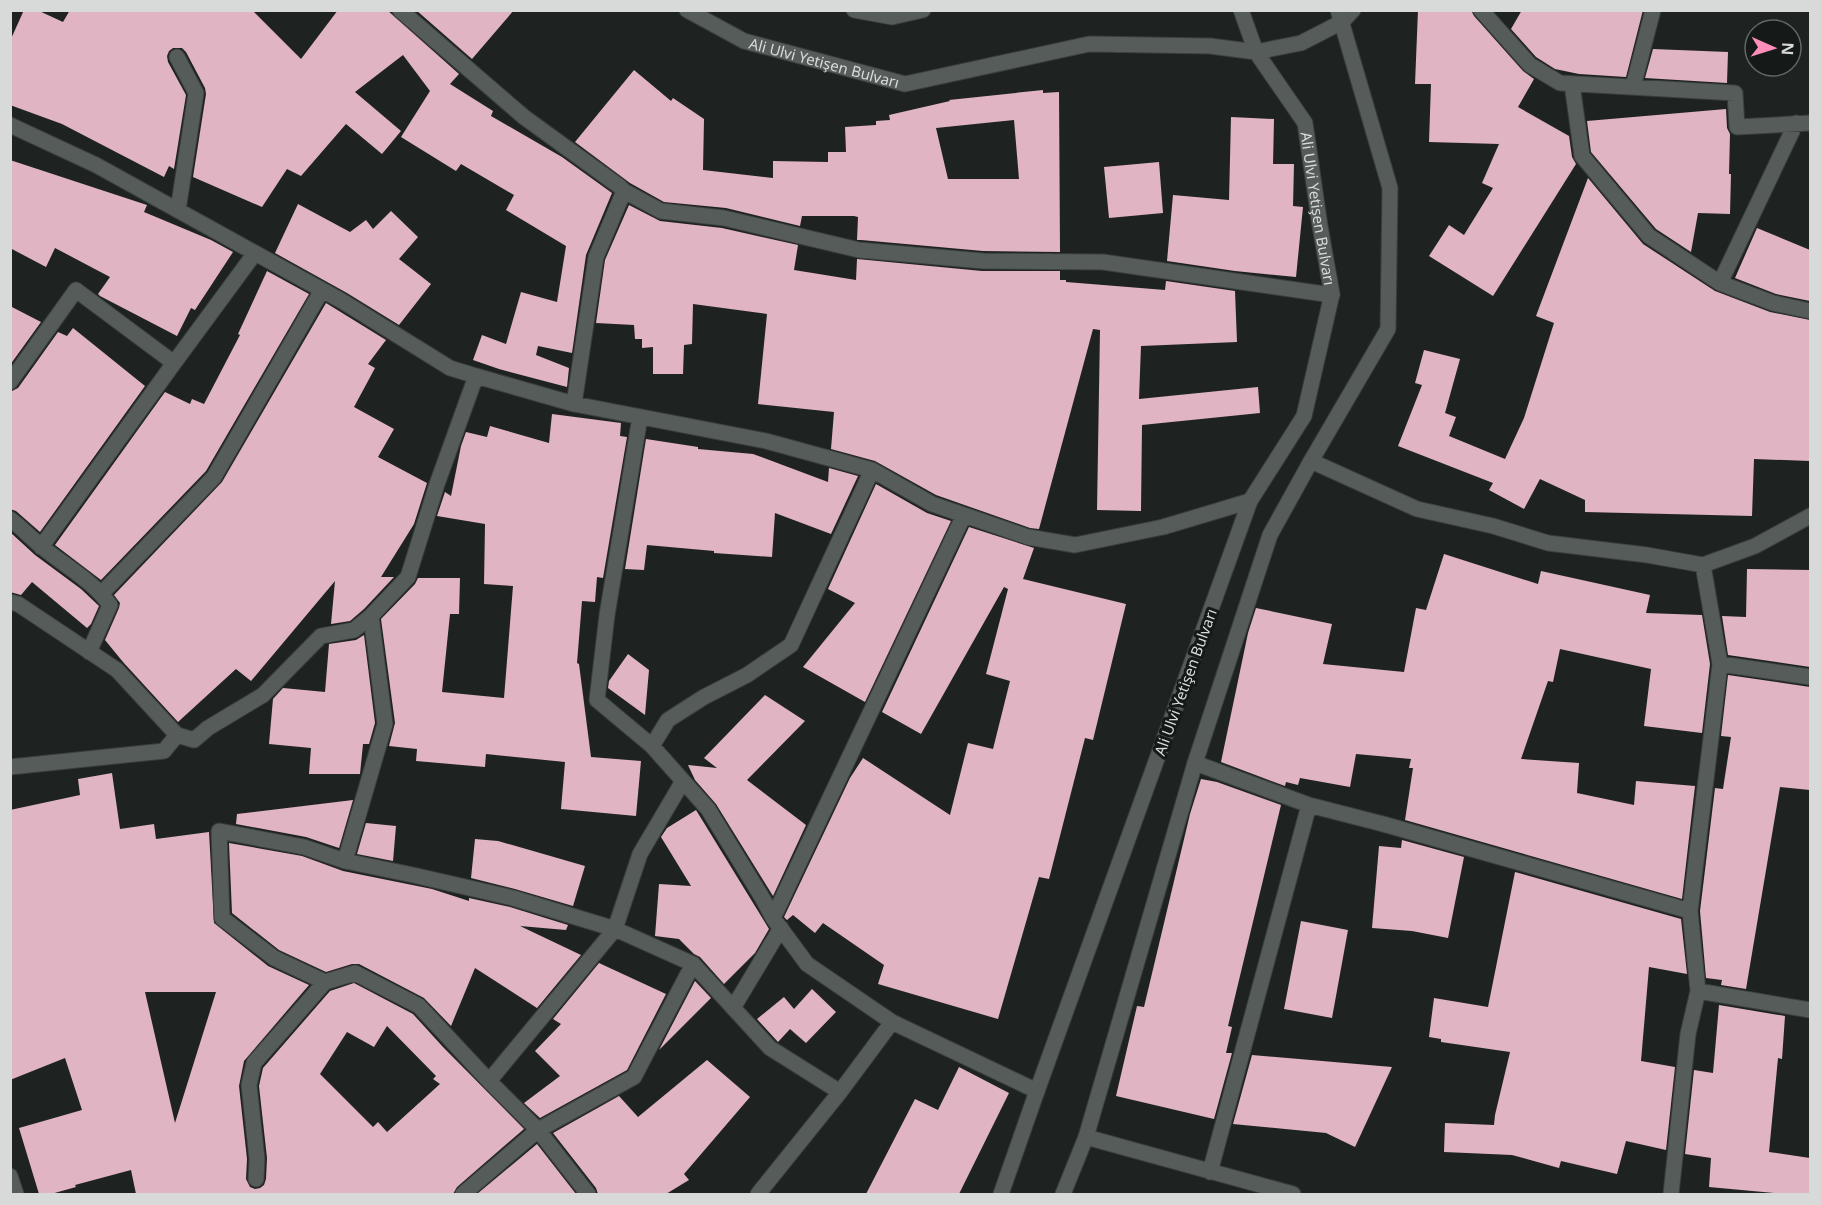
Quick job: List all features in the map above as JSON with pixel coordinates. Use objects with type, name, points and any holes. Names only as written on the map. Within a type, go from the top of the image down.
[{"type":"street","points":[[400,10],[524,117],[624,191],[661,211],[724,218],[859,250],[983,261],[1103,262],[1332,295]]},
{"type":"street","name":"Ali Ulvi Yetişen Bulvarı","points":[[687,10],[744,41],[905,84],[1089,44],[1210,46],[1256,52],[1305,123],[1332,295],[1304,416],[1250,501],[1001,1194]]},
{"type":"street","points":[[854,10],[892,17],[923,10]]},
{"type":"street","points":[[1241,10],[1256,52],[1301,44],[1340,16],[1353,10]]},
{"type":"street","points":[[1480,10],[1530,65],[1560,84],[1735,93],[1737,127],[1803,123]]},
{"type":"street","points":[[1633,87],[1653,10]]},
{"type":"street","points":[[1063,1194],[1086,1137],[1195,763],[1270,535],[1388,329],[1390,188],[1340,16]]},
{"type":"street","points":[[177,57],[196,93],[178,210]]},
{"type":"street","points":[[1572,84],[1582,156],[1649,236],[1720,283],[1773,303],[1810,311]]},
{"type":"street","points":[[1720,283],[1803,123]]},
{"type":"street","points":[[10,124],[96,165],[178,210],[322,290],[450,368],[476,376],[574,404],[766,441],[872,470],[932,504],[1028,537],[1075,545],[1163,527],[1250,501]]},
{"type":"street","points":[[574,404],[596,257],[624,191]]},
{"type":"street","points":[[41,547],[255,254]]},
{"type":"street","points":[[10,382],[76,290],[174,363]]},
{"type":"street","points":[[102,593],[214,477],[322,290]]},
{"type":"street","points":[[10,602],[18,604],[117,670],[177,735],[194,740],[208,728],[263,695],[321,636],[354,630],[408,577],[437,484],[476,376]]},
{"type":"street","points":[[640,417],[607,615],[597,700],[652,746],[708,809],[777,923],[807,964],[892,1022],[1037,1091]]},
{"type":"street","points":[[1311,461],[1417,509],[1493,526],[1548,543],[1647,555],[1703,565],[1755,546],[1810,516]]},
{"type":"street","points":[[652,746],[668,720],[704,697],[747,675],[791,645],[872,470]]},
{"type":"street","points":[[733,1008],[777,923],[964,515]]},
{"type":"street","points":[[10,519],[41,547],[102,593],[110,605],[89,652]]},
{"type":"street","points":[[1671,1194],[1688,1034],[1698,991],[1690,911],[1720,664],[1703,565]]},
{"type":"street","points":[[345,861],[385,724],[370,616]]},
{"type":"street","points":[[1720,664],[1810,677]]},
{"type":"street","points":[[10,767],[164,751],[177,735]]},
{"type":"street","points":[[1195,763],[1309,805],[1690,911]]},
{"type":"street","points":[[489,1081],[615,929],[640,854],[683,781]]},
{"type":"street","points":[[1210,1172],[1309,805]]},
{"type":"street","points":[[325,982],[274,958],[222,918],[219,831],[304,847],[345,861],[513,898],[615,929],[693,964],[770,1048],[840,1092]]},
{"type":"street","points":[[463,1194],[538,1130],[634,1077],[693,964]]},
{"type":"street","points":[[256,1179],[257,1159],[249,1085],[254,1063],[325,982],[355,973],[419,1006],[538,1130],[588,1194]]},
{"type":"street","points":[[1698,991],[1810,1010]]},
{"type":"street","points":[[758,1194],[840,1092],[892,1022]]},
{"type":"street","points":[[1086,1137],[1293,1194]]},
{"type":"street","points":[[10,1176],[16,1194]]},
{"type":"building","points":[[24,10],[37,10],[63,22],[70,10],[252,10],[301,59],[338,10],[387,10],[459,74],[450,84],[493,111],[491,116],[562,157],[612,193],[586,255],[572,353],[538,346],[536,355],[569,368],[567,387],[473,360],[482,335],[506,344],[521,292],[557,302],[566,246],[506,210],[514,195],[461,164],[456,171],[401,137],[430,91],[403,55],[355,92],[401,131],[382,154],[346,124],[301,176],[287,169],[262,207],[193,177],[206,94],[205,88],[182,48],[173,48],[167,56],[186,95],[174,169],[169,166],[164,177],[62,124],[10,105],[10,41]]},
{"type":"building","points":[[416,10],[514,10],[472,59]]},
{"type":"building","points":[[1418,10],[1471,10],[1523,71],[1534,79],[1518,107],[1569,136],[1572,157],[1576,164],[1493,296],[1429,256],[1449,225],[1464,235],[1493,188],[1482,183],[1499,144],[1429,142],[1431,84],[1415,84]]},
{"type":"building","points":[[1522,10],[1643,10],[1626,77],[1579,74],[1555,69],[1536,57],[1511,29]]},
{"type":"building","points":[[1653,49],[1728,52],[1727,83],[1645,78]]},
{"type":"building","points":[[634,70],[671,101],[673,98],[704,119],[703,170],[773,178],[773,161],[828,162],[828,152],[846,152],[845,127],[876,125],[876,121],[890,120],[889,115],[949,100],[1043,90],[1043,93],[1059,92],[1060,252],[983,251],[857,240],[858,217],[854,216],[802,216],[800,226],[726,208],[664,202],[630,183],[575,142]],"holes":[[[1014,120],[1019,179],[948,179],[936,128]]]},
{"type":"building","points":[[1726,109],[1727,128],[1730,134],[1730,214],[1698,213],[1691,252],[1656,229],[1591,152],[1587,121]]},
{"type":"building","points":[[1231,117],[1274,119],[1273,164],[1294,164],[1293,206],[1303,207],[1296,277],[1167,261],[1173,195],[1229,200]]},
{"type":"building","points":[[10,160],[147,205],[144,212],[211,240],[233,252],[195,310],[191,308],[177,336],[100,296],[98,294],[110,277],[55,248],[46,267],[10,248]]},
{"type":"building","points":[[1159,162],[1163,213],[1109,218],[1104,167]]},
{"type":"building","points":[[1588,178],[1643,244],[1715,291],[1770,312],[1810,320],[1810,461],[1754,459],[1752,516],[1585,512],[1585,500],[1540,479],[1524,509],[1489,490],[1493,483],[1398,446],[1422,385],[1415,383],[1424,350],[1460,359],[1445,413],[1456,417],[1449,436],[1505,459],[1524,418],[1554,323],[1536,316]]},
{"type":"building","points":[[298,204],[350,232],[366,220],[373,229],[391,211],[418,237],[399,259],[431,284],[399,325],[275,253]]},
{"type":"building","points":[[629,205],[660,221],[722,228],[798,245],[794,270],[856,280],[857,259],[982,271],[1060,271],[1060,280],[1066,280],[1066,282],[1165,290],[1166,281],[1235,291],[1237,342],[1141,346],[1139,399],[1258,387],[1260,413],[1142,425],[1141,511],[1097,510],[1100,330],[1093,329],[1039,529],[1030,528],[936,495],[875,461],[831,449],[834,412],[758,404],[767,314],[693,304],[692,344],[684,345],[683,374],[653,374],[653,347],[642,348],[642,339],[635,339],[634,325],[596,323],[605,260]]},
{"type":"building","points":[[1757,228],[1810,250],[1810,301],[1776,294],[1735,278]]},
{"type":"building","points":[[267,271],[309,294],[206,471],[101,580],[55,545],[165,392],[190,404],[192,399],[204,404],[240,335],[238,334]]},
{"type":"building","points":[[326,303],[386,340],[368,364],[375,368],[354,407],[394,429],[378,457],[427,483],[414,524],[381,577],[394,577],[350,621],[331,624],[335,581],[251,681],[236,669],[178,722],[105,640],[120,603],[114,595],[222,482]]},
{"type":"building","points":[[10,306],[41,322],[10,365]]},
{"type":"building","points":[[73,328],[145,386],[40,532],[16,511],[10,509],[10,392],[18,388],[58,332],[67,336]]},
{"type":"building","points":[[552,414],[621,423],[620,436],[627,437],[603,578],[597,577],[595,602],[582,601],[577,663],[579,664],[591,757],[641,761],[636,816],[561,809],[565,762],[486,754],[485,767],[416,761],[417,749],[389,746],[395,723],[381,619],[418,578],[460,578],[459,614],[450,614],[442,692],[504,698],[513,586],[484,584],[485,524],[437,516],[445,492],[451,496],[466,432],[487,437],[490,426],[549,443]]},
{"type":"building","points":[[646,439],[698,447],[698,449],[753,454],[828,482],[829,468],[858,476],[831,534],[775,513],[772,557],[647,545],[644,570],[625,569]]},
{"type":"building","points":[[876,484],[927,513],[951,521],[865,702],[803,667],[855,603],[828,589]]},
{"type":"building","points":[[969,527],[1034,548],[1023,579],[1126,604],[1093,740],[1085,738],[1049,879],[1039,877],[998,1019],[878,984],[884,965],[823,923],[815,933],[793,915],[787,920],[784,917],[850,778],[863,758],[950,815],[968,743],[993,749],[1010,681],[986,674],[1008,589],[1004,587],[921,734],[882,712]]},
{"type":"building","points":[[10,532],[99,606],[87,628],[32,582],[21,595],[10,592]]},
{"type":"building","points":[[1444,554],[1538,584],[1541,571],[1650,595],[1646,613],[1702,615],[1710,664],[1702,733],[1644,726],[1651,669],[1560,649],[1553,682],[1548,681],[1521,759],[1579,763],[1577,793],[1634,805],[1636,781],[1695,786],[1682,899],[1405,820],[1413,768],[1409,768],[1411,759],[1356,754],[1350,787],[1300,778],[1298,785],[1286,782],[1285,786],[1221,762],[1248,633],[1256,608],[1332,624],[1323,664],[1404,672],[1416,608],[1426,610]]},
{"type":"building","points":[[1747,569],[1810,570],[1810,667],[1728,655],[1722,616],[1746,617]]},
{"type":"building","points":[[364,635],[375,723],[369,744],[363,744],[360,774],[309,774],[311,748],[269,744],[273,699],[283,688],[325,692],[329,644],[356,640]]},
{"type":"building","points":[[628,654],[649,670],[645,715],[608,688],[609,681]]},
{"type":"building","points":[[1728,675],[1810,687],[1810,790],[1780,787],[1746,989],[1721,985],[1722,980],[1706,978],[1700,911],[1715,788],[1723,789],[1731,737],[1721,736]]},
{"type":"building","points":[[765,695],[805,721],[747,780],[806,825],[773,896],[716,804],[695,780],[688,765],[717,768],[704,758]]},
{"type":"building","points":[[112,773],[120,829],[154,824],[156,839],[209,832],[214,923],[268,966],[309,985],[244,1061],[239,1086],[247,1159],[246,1179],[250,1187],[260,1188],[266,1179],[267,1158],[259,1086],[263,1068],[330,991],[354,983],[413,1014],[524,1129],[457,1187],[453,1194],[136,1194],[131,1170],[51,1194],[39,1194],[19,1128],[82,1110],[65,1058],[10,1080],[10,810],[80,795],[78,779]],"holes":[[[145,992],[216,992],[175,1123]],[[387,1026],[436,1076],[433,1079],[440,1084],[387,1132],[378,1122],[373,1127],[320,1074],[347,1032],[374,1047]]]},
{"type":"building","points":[[1201,779],[1217,782],[1281,805],[1228,1026],[1232,1027],[1226,1053],[1232,1053],[1214,1119],[1116,1096],[1137,1006],[1144,1007],[1190,814]]},
{"type":"building","points":[[353,800],[339,848],[306,837],[236,824],[237,814]]},
{"type":"building","points":[[696,810],[769,929],[755,953],[724,984],[700,957],[679,939],[655,936],[659,884],[691,886],[661,837],[667,828]]},
{"type":"building","points":[[366,823],[396,826],[393,861],[357,854]]},
{"type":"building","points":[[475,839],[498,841],[585,866],[573,906],[471,878]]},
{"type":"building","points":[[1402,840],[1464,857],[1448,938],[1412,931],[1372,928],[1379,846],[1401,848]]},
{"type":"building","points":[[229,843],[302,856],[343,871],[432,889],[469,901],[469,898],[510,907],[568,925],[566,930],[520,926],[581,955],[537,1008],[475,968],[451,1026],[424,998],[359,964],[326,972],[279,950],[232,913]]},
{"type":"building","points":[[1515,872],[1681,919],[1687,974],[1649,967],[1641,1061],[1675,1067],[1666,1150],[1626,1141],[1617,1174],[1561,1161],[1559,1168],[1512,1155],[1444,1152],[1445,1123],[1494,1125],[1510,1052],[1441,1042],[1441,1039],[1429,1037],[1434,998],[1488,1007]]},
{"type":"building","points":[[1301,921],[1348,930],[1332,1018],[1284,1009]]},
{"type":"building","points":[[599,963],[666,994],[627,1070],[540,1118],[524,1103],[560,1076],[535,1051],[561,1024],[553,1019]]},
{"type":"building","points":[[695,981],[711,998],[659,1050]]},
{"type":"building","points":[[812,989],[836,1012],[806,1043],[790,1029],[778,1042],[757,1019],[784,997],[794,1009]]},
{"type":"building","points":[[1719,1005],[1785,1016],[1782,1059],[1778,1058],[1769,1152],[1810,1158],[1810,1194],[1773,1194],[1709,1187],[1711,1158],[1685,1154],[1694,1070],[1713,1073]]},
{"type":"building","points":[[1252,1055],[1392,1067],[1355,1147],[1326,1133],[1233,1124]]},
{"type":"building","points":[[707,1060],[750,1097],[684,1174],[689,1180],[666,1194],[598,1194],[596,1188],[553,1133],[619,1096],[638,1117]]},
{"type":"building","points":[[959,1067],[1009,1093],[959,1194],[866,1194],[915,1099],[938,1110]]},
{"type":"building","points":[[537,1144],[576,1194],[477,1194]]}]
